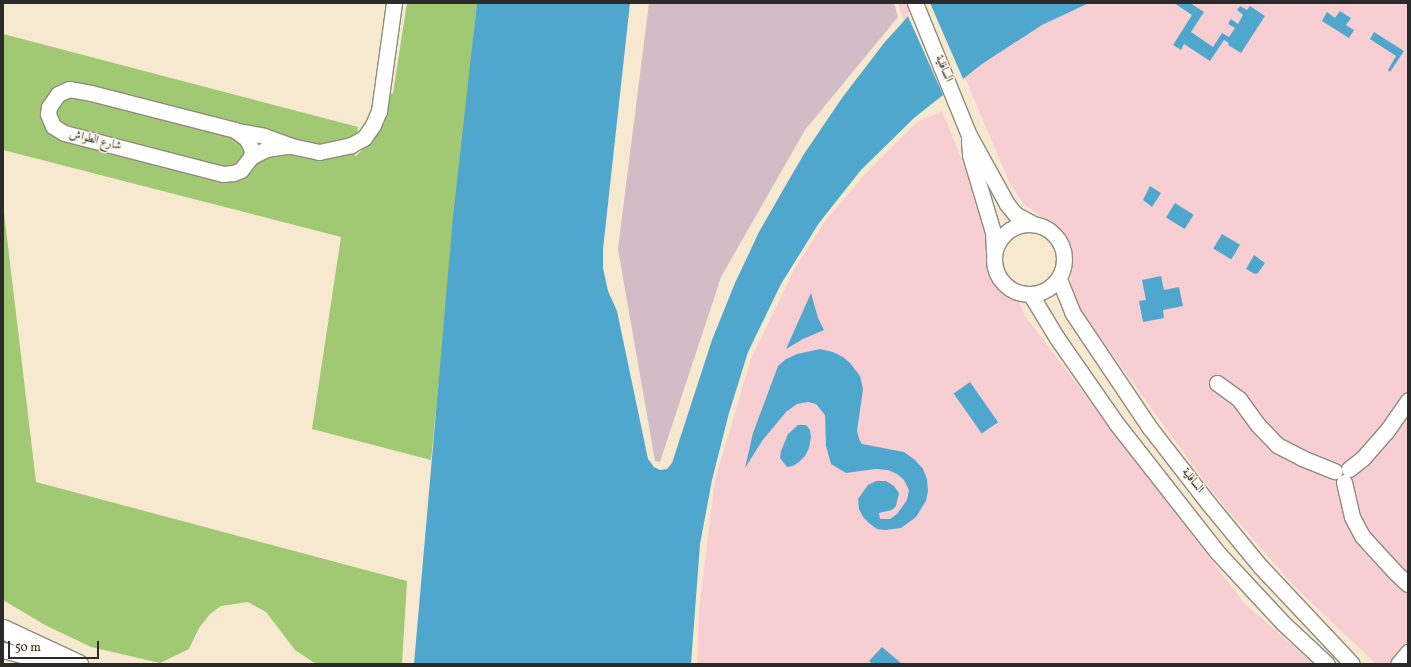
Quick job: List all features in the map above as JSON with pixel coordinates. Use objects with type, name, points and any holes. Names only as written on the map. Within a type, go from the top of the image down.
[{"type":"main road","points":[[3,629],[78,664]]},
{"type":"street","name":"شارع الطواش","points":[[291,146],[270,148],[251,157],[241,170],[223,174],[64,133],[53,126],[48,114],[49,106],[63,90],[76,90],[264,136],[291,146],[319,152],[336,150],[351,145],[364,138],[373,125],[379,111],[394,3]]},
{"type":"street","name":"السافلية","points":[[915,3],[969,135],[1006,204],[1016,214],[1033,224]]},
{"type":"street","name":"شارع الطواش","points":[[235,130],[247,139],[252,150],[251,157]]},
{"type":"street","name":"السافلية","points":[[969,135],[970,155],[993,232],[994,252]]},
{"type":"street","points":[[1023,224],[1033,224],[1050,230],[1061,244],[1064,262],[1059,279],[1047,290],[1031,295],[1014,292],[999,279],[995,270],[994,252],[998,242],[1004,234],[1023,224]]},
{"type":"street","name":"السافلية","points":[[1059,279],[1072,312],[1133,404],[1226,524],[1298,607],[1352,664]]},
{"type":"street","name":"السافلية","points":[[1031,295],[1057,338],[1116,423],[1207,538],[1234,571],[1283,623],[1327,664]]},
{"type":"street","points":[[1217,383],[1239,399],[1257,424],[1277,445],[1302,458],[1334,471]]},
{"type":"street","points":[[1349,468],[1363,458],[1386,432],[1408,400]]},
{"type":"street","points":[[1342,465],[1349,468],[1351,475],[1348,480],[1339,482],[1334,478],[1334,471],[1336,467],[1342,465]]},
{"type":"street","points":[[1344,482],[1352,517],[1362,536],[1408,584]]},
{"type":"street","points":[[1207,538],[1226,524]]},
{"type":"street","points":[[3,650],[55,664]]},
{"type":"street","points":[[1398,664],[1408,652]]},
{"type":"shaded area","points":[[649,3],[894,3],[898,17],[805,130],[721,277],[660,462],[655,461],[618,249]]},
{"type":"shaded area","points":[[898,3],[920,3],[904,21]]},
{"type":"shaded area","points":[[1089,3],[1408,3],[1408,664],[1376,664],[1293,585],[1214,494],[1081,312],[1074,299],[1071,283],[1072,247],[1064,235],[1024,204],[1011,186],[965,78],[982,64],[1042,25]]},
{"type":"shaded area","points":[[942,111],[1025,316],[1244,603],[1314,664],[697,664],[699,611],[715,480],[751,359],[794,270],[823,224],[866,173],[917,122]]},
{"type":"green space","points":[[407,3],[477,3],[431,460],[312,429],[341,237],[3,150],[3,34],[358,127],[355,157],[372,140],[381,126],[387,96],[393,93]]},
{"type":"green space","points":[[3,204],[36,482],[407,581],[402,664],[316,664],[295,650],[266,612],[248,602],[221,606],[210,614],[199,628],[189,649],[160,663],[91,647],[45,625],[3,600]]},
{"type":"water","points":[[477,3],[630,3],[603,249],[603,268],[608,291],[617,311],[648,459],[654,467],[660,470],[667,469],[672,463],[712,340],[735,283],[759,232],[804,154],[842,98],[884,43],[920,3],[1089,3],[1042,25],[982,64],[914,118],[861,170],[819,223],[781,284],[748,352],[729,413],[712,480],[700,544],[691,664],[414,664],[453,217]]},
{"type":"water","points":[[1174,3],[1190,3],[1204,12],[1191,32],[1213,47],[1222,33],[1229,37],[1235,28],[1228,24],[1231,19],[1238,24],[1243,15],[1237,10],[1240,6],[1247,10],[1250,6],[1265,16],[1241,53],[1228,45],[1229,43],[1224,40],[1210,61],[1184,44],[1181,50],[1173,45],[1192,15]]},
{"type":"water","points":[[1340,11],[1351,18],[1346,25],[1354,30],[1349,38],[1322,21],[1327,12],[1335,18]]},
{"type":"water","points":[[1374,32],[1404,51],[1390,72],[1388,70],[1396,56],[1370,39]]},
{"type":"water","points":[[1150,186],[1161,193],[1152,207],[1143,200]]},
{"type":"water","points":[[1175,203],[1194,215],[1185,229],[1166,217]]},
{"type":"water","points":[[1222,234],[1240,245],[1231,259],[1213,249]]},
{"type":"water","points":[[1254,255],[1265,263],[1258,273],[1255,274],[1246,269]]},
{"type":"water","points":[[1161,276],[1164,290],[1179,287],[1183,306],[1163,310],[1164,318],[1143,322],[1139,301],[1146,300],[1142,280]]},
{"type":"water","points":[[811,293],[818,318],[824,330],[803,339],[786,349]]},
{"type":"water","points":[[820,349],[833,352],[843,357],[850,363],[860,376],[863,389],[857,431],[862,444],[904,452],[915,460],[923,469],[927,479],[928,491],[926,501],[916,517],[901,528],[885,530],[877,529],[863,517],[859,509],[858,499],[868,485],[876,481],[886,481],[894,486],[899,493],[896,506],[892,510],[879,513],[880,519],[890,519],[897,514],[907,500],[909,490],[904,480],[897,474],[888,470],[876,469],[846,473],[831,464],[826,446],[825,415],[816,404],[808,402],[797,404],[786,412],[762,441],[745,468],[753,433],[778,366],[786,359],[797,354]]},
{"type":"water","points":[[970,382],[998,422],[982,434],[954,393]]},
{"type":"water","points":[[798,425],[806,425],[810,430],[811,437],[809,448],[805,456],[799,462],[793,466],[787,467],[780,458],[781,451],[788,434]]},
{"type":"water","points":[[882,647],[902,664],[872,664],[869,661]]},
{"type":"pier","points":[[917,3],[930,3],[964,81],[944,97],[907,14]]}]
